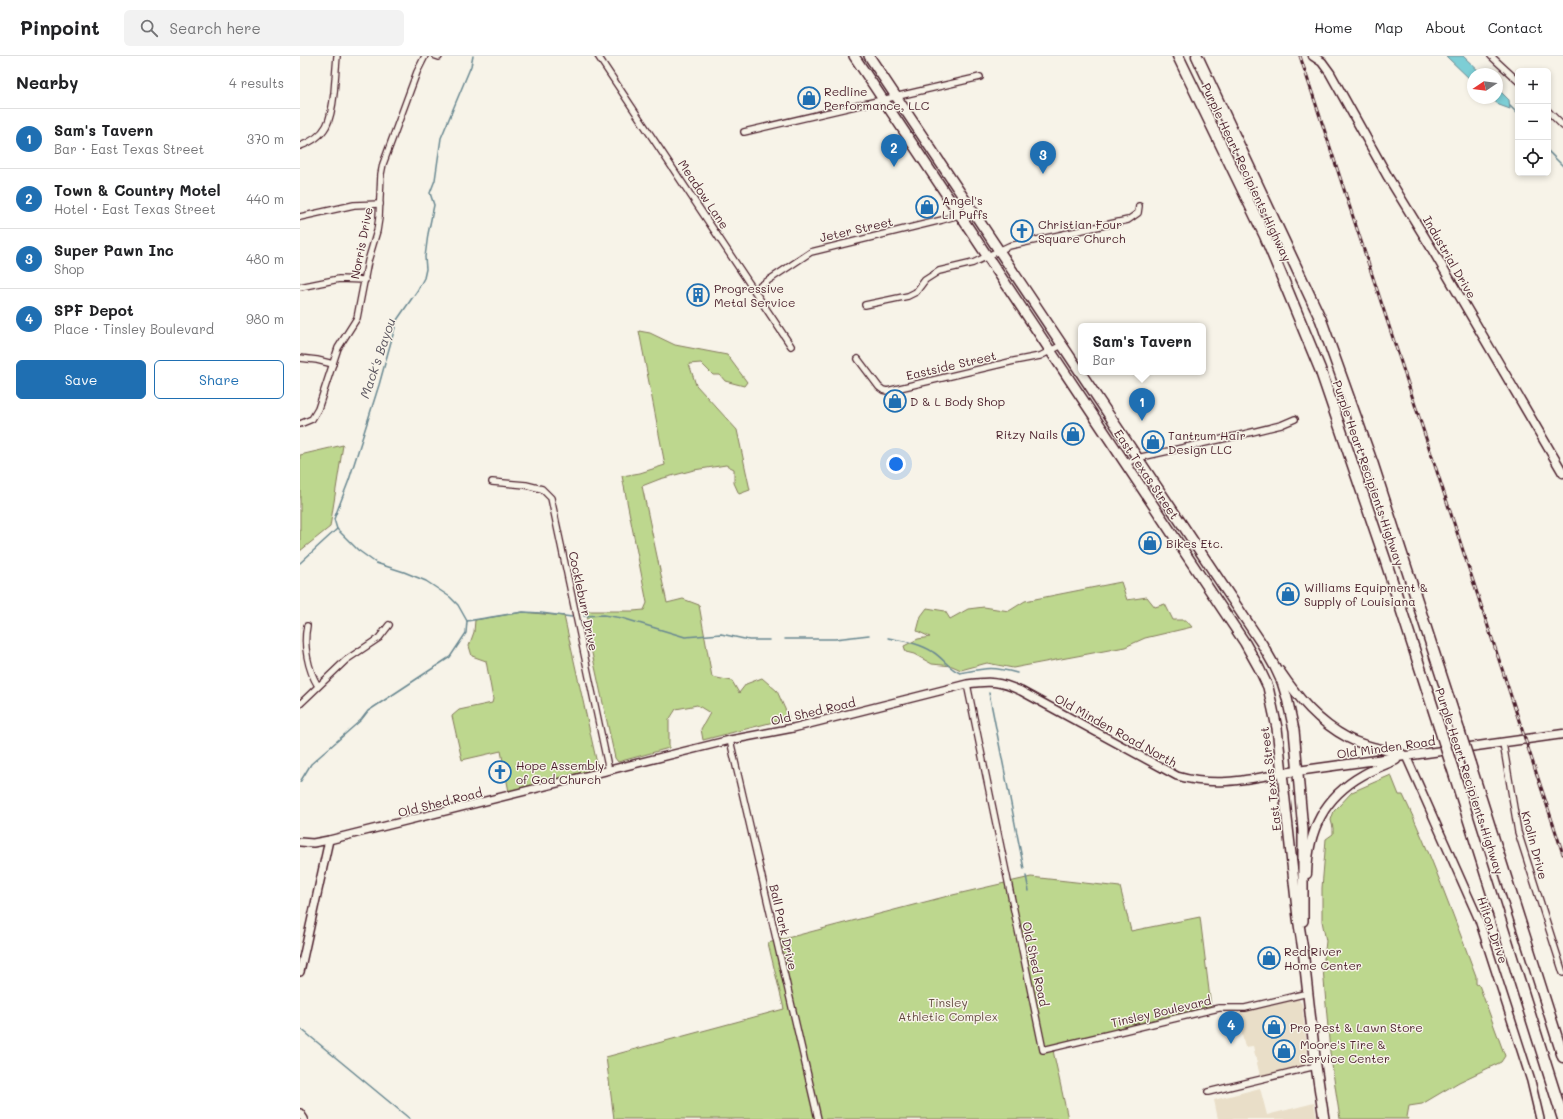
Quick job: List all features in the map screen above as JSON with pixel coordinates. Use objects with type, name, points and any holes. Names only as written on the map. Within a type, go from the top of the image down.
[{"type":"highway","name":"Purple Heart Recipients Highway","points":[[1178,56],[1265,236],[1320,369],[1385,558],[1452,767],[1553,1089],[1561,1119]]},
{"type":"highway","name":"Purple Heart Recipients Highway","points":[[1197,56],[1321,320],[1373,465],[1562,1052]]},
{"type":"main road","name":"East Texas Street","points":[[854,56],[1233,625],[1259,668],[1268,687],[1277,728],[1283,773],[1296,903],[1324,1119]]},
{"type":"main road","name":"East Texas Street","points":[[869,56],[1078,369]]},
{"type":"main road","name":"Industrial Drive","points":[[1313,56],[1322,62],[1330,73],[1388,178],[1432,249],[1563,473]]},
{"type":"main road","name":"East Texas Street","points":[[1082,375],[1262,644],[1276,668],[1287,698],[1294,730],[1298,771],[1303,830],[1303,950]]},
{"type":"main road","points":[[1262,644],[1294,691],[1306,706],[1319,718],[1349,738],[1406,756]]},
{"type":"main road","name":"Old Minden Road","points":[[1283,773],[1563,734]]},
{"type":"main road","points":[[1303,924],[1309,849],[1316,825],[1324,809],[1338,792],[1356,779],[1406,756]]},
{"type":"street","points":[[300,146],[318,137],[330,121],[337,56]]},
{"type":"street","name":"Norris Drive","points":[[300,424],[309,421],[315,415],[338,348],[357,318],[368,261],[377,231],[383,164],[417,72],[425,56]]},
{"type":"street","name":"Meadow Lane","points":[[598,56],[791,346]]},
{"type":"street","points":[[1492,56],[1515,78]]},
{"type":"street","points":[[744,132],[980,77]]},
{"type":"street","points":[[1551,114],[1563,126]]},
{"type":"street","points":[[930,172],[941,164]]},
{"type":"street","points":[[300,217],[354,205],[380,204]]},
{"type":"street","points":[[865,305],[908,296],[916,292],[925,280],[939,271],[973,263],[999,250],[1019,244],[1128,220],[1138,213],[1139,206]]},
{"type":"street","name":"Jeter Street","points":[[754,290],[811,252],[942,220],[959,215],[970,207]]},
{"type":"street","points":[[300,287],[339,279],[365,280]]},
{"type":"street","name":"Eastside Street","points":[[858,359],[879,387],[887,391],[1040,356],[1051,352],[1062,345]]},
{"type":"street","points":[[300,358],[333,364]]},
{"type":"street","points":[[1098,423],[1109,415]]},
{"type":"street","points":[[1125,464],[1137,458],[1236,436],[1295,420]]},
{"type":"street","name":"Cockleburr Drive","points":[[492,482],[542,489],[551,498],[610,771]]},
{"type":"street","points":[[1167,526],[1178,518]]},
{"type":"street","points":[[1233,625],[1244,617]]},
{"type":"street","points":[[300,704],[346,660],[379,638],[389,625]]},
{"type":"street","points":[[306,626],[306,646],[312,674],[318,686]]},
{"type":"street","name":"Old Minden Road North","points":[[967,684],[985,682],[1005,684],[1021,691],[1167,772],[1187,779],[1212,783],[1283,773]]},
{"type":"street","name":"Old Shed Road","points":[[300,842],[313,843],[329,840],[730,740],[793,728],[967,684],[1043,1050]]},
{"type":"street","name":"Ball Park Drive","points":[[730,740],[818,1119]]},
{"type":"street","name":"Knolin Drive","points":[[1503,743],[1518,832],[1563,973]]},
{"type":"street","name":"Hilton Drive","points":[[1406,756],[1479,920],[1531,1082],[1540,1119]]},
{"type":"street","points":[[300,972],[329,840]]},
{"type":"street","name":"Tinsley Boulevard","points":[[1043,1050],[1219,1008],[1245,1008],[1308,993]]},
{"type":"street","points":[[1208,1092],[1316,1066]]},
{"type":"street","points":[[300,1112],[304,1119]]},
{"type":"shaded area","points":[[1295,999],[1299,1000],[1302,1004],[1308,1062],[1301,1067],[1260,1076],[1253,1046],[1245,1047],[1237,1012]]},
{"type":"shaded area","points":[[1260,1088],[1267,1115],[1314,1103],[1317,1119],[1218,1119],[1214,1100]]},
{"type":"green space","points":[[639,331],[650,333],[675,345],[727,355],[747,382],[744,386],[725,381],[720,375],[713,375],[701,363],[689,364],[696,385],[737,430],[750,490],[739,494],[734,483],[734,469],[726,465],[694,470],[660,479],[642,486],[667,603],[683,599],[699,605],[712,677],[732,681],[739,693],[746,684],[762,678],[777,691],[789,718],[703,740],[701,729],[710,713],[697,705],[676,709],[669,720],[669,748],[618,762],[615,758],[590,644],[587,611],[644,610],[647,603],[622,476],[640,473],[665,465]]},
{"type":"green space","points":[[343,445],[330,527],[300,551],[300,455]]},
{"type":"green space","points":[[1121,582],[1127,600],[1147,597],[1155,607],[1165,604],[1173,620],[1186,620],[1192,627],[1145,638],[1125,647],[1013,668],[987,663],[961,670],[952,666],[932,664],[914,654],[906,652],[904,646],[918,639],[930,637],[917,631],[921,616],[927,608],[945,611],[950,619],[968,609],[984,607],[1009,611],[1025,601]]},
{"type":"green space","points":[[523,612],[564,616],[598,768],[509,792],[501,751],[462,760],[452,716],[459,710],[492,703],[493,699],[486,661],[472,656],[469,646],[474,632],[475,620]]},
{"type":"green space","points":[[1391,775],[1399,795],[1403,795],[1432,862],[1476,976],[1476,984],[1479,985],[1505,1056],[1501,1062],[1459,1082],[1422,1104],[1409,1106],[1408,1119],[1340,1119],[1330,1052],[1323,968],[1326,941],[1322,921],[1322,888],[1326,839],[1333,834],[1331,820],[1334,811],[1352,792]]},
{"type":"green space","name":"Tinsley Athletic Complex","points":[[1031,877],[1120,887],[1131,931],[1200,917],[1211,1007],[1052,1046],[1068,1119],[614,1119],[606,1057],[784,1009],[768,943],[944,897]]},
{"type":"water","points":[[1446,56],[1463,56],[1476,68],[1467,68],[1467,76]]},
{"type":"water","points":[[1503,94],[1509,100],[1510,109],[1498,104],[1503,104]]},
{"type":"waterway","name":"Mack's Bayou","points":[[300,563],[337,529],[334,519],[349,480],[379,385],[397,320],[424,278],[428,234],[434,205],[430,193],[435,180],[441,138],[471,66],[473,56]]},
{"type":"waterway","name":"Mack's Bayou","points":[[1510,106],[1515,111]]},
{"type":"waterway","name":"Mack's Bayou","points":[[1551,154],[1563,166]]},
{"type":"waterway","points":[[300,782],[311,764],[361,720],[368,711],[450,657],[466,633],[467,621],[458,605],[450,597],[426,581],[376,563],[358,550],[337,529]]},
{"type":"waterway","points":[[467,621],[523,612],[572,617]]},
{"type":"waterway","points":[[584,616],[604,615],[622,618],[685,637],[721,634],[749,640],[769,640]]},
{"type":"waterway","points":[[785,639],[835,639],[869,635]]},
{"type":"waterway","points":[[888,638],[923,646],[937,654],[953,669],[960,673],[989,668],[1017,673]]},
{"type":"waterway","points":[[989,693],[1024,869]]},
{"type":"waterway","points":[[1026,876],[1029,891]]},
{"type":"waterway","points":[[300,1028],[410,1119]]},
{"type":"railway","points":[[1300,56],[1563,854]]},
{"type":"place","name":"Redline Performance, LLC","points":[[809,98]]},
{"type":"place","name":"Town & Country Motel","points":[[894,167]]},
{"type":"place","name":"Super Pawn Inc","points":[[1043,174]]},
{"type":"place","name":"Angel's Lil Puffs","points":[[927,207]]},
{"type":"place","name":"Christian Four Square Church","points":[[1022,231]]},
{"type":"place","name":"Progressive Metal Service","points":[[698,295]]},
{"type":"place","name":"D & L Body Shop","points":[[895,401]]},
{"type":"place","name":"Sam's Tavern","points":[[1142,421]]},
{"type":"place","name":"Ritzy Nails","points":[[1073,434]]},
{"type":"place","name":"Tantrum Hair Design LLC","points":[[1153,442]]},
{"type":"place","name":"Bikes Etc.","points":[[1150,543]]},
{"type":"place","name":"Williams Equipment & Supply of Louisiana","points":[[1288,594]]},
{"type":"place","name":"Hope Assembly of God Church","points":[[500,772]]},
{"type":"place","name":"Red River Home Center","points":[[1269,958]]},
{"type":"place","name":"Pro Pest & Lawn Store","points":[[1274,1027]]},
{"type":"place","name":"SPF Depot","points":[[1231,1044]]},
{"type":"place","name":"Moore's Tire & Service Center","points":[[1284,1051]]}]
